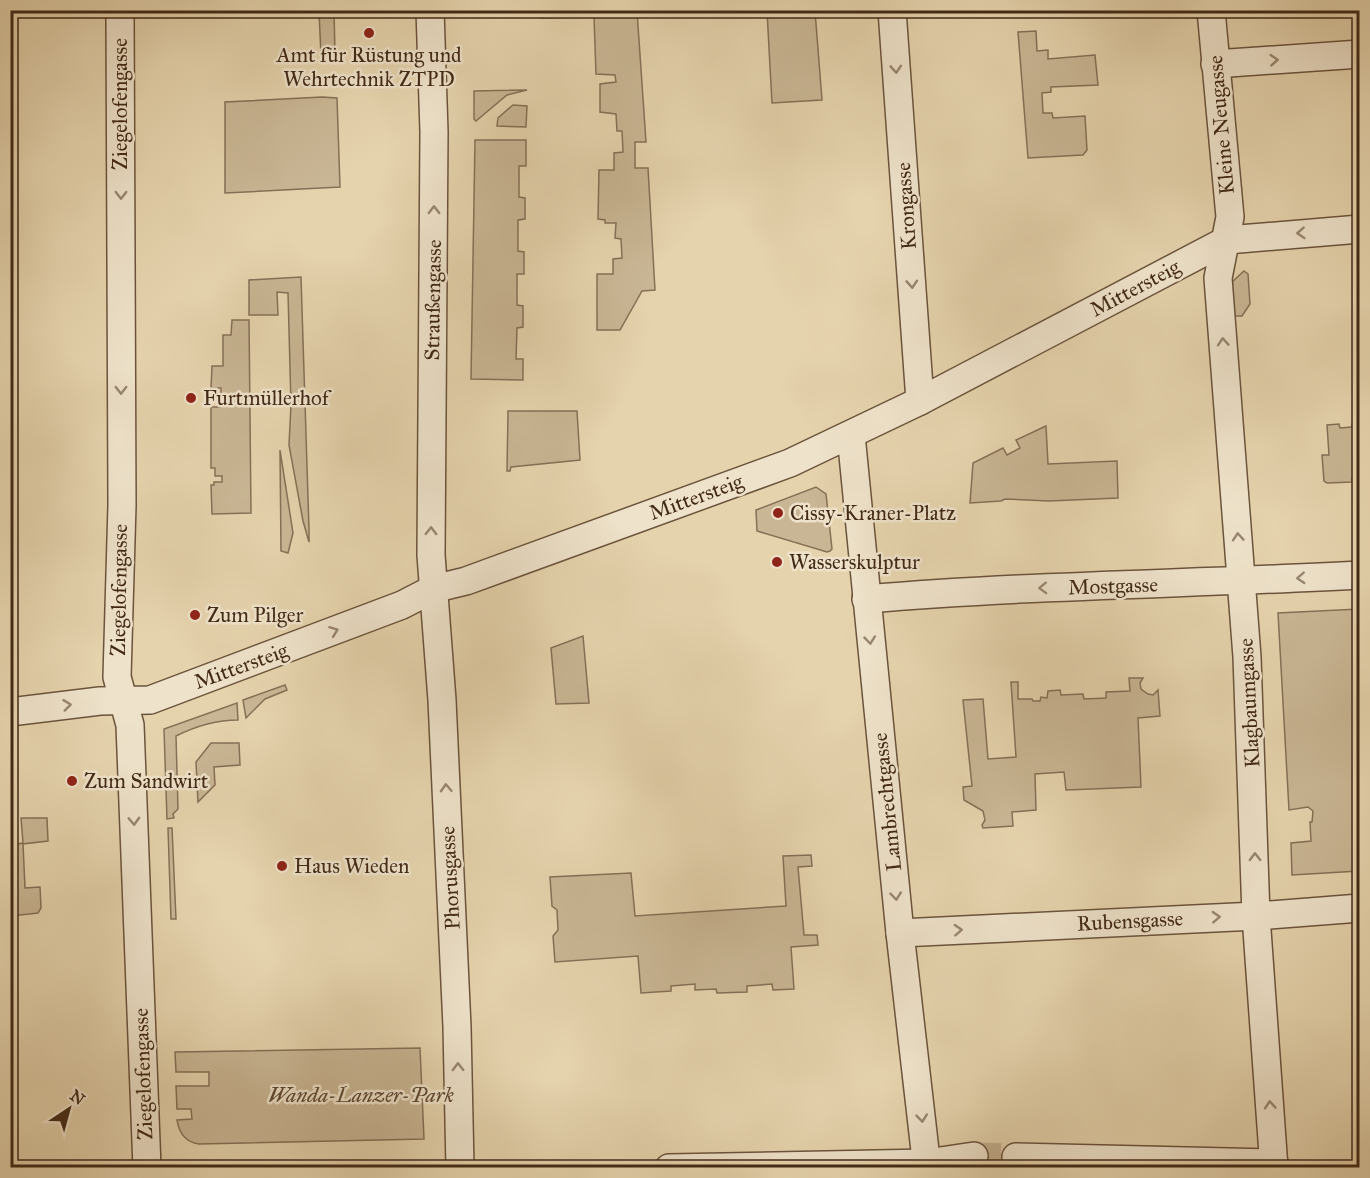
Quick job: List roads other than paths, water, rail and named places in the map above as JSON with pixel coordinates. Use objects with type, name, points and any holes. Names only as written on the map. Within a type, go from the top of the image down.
[{"type":"street","name":"Ziegelofengasse","points":[[120,10],[122,504],[117,677],[130,725],[147,1167]]},
{"type":"street","name":"Straußengasse","points":[[430,10],[434,132],[431,544],[434,589]]},
{"type":"street","name":"Krongasse","points":[[892,10],[920,401]]},
{"type":"street","name":"Kleine Neugasse","points":[[1211,10],[1230,217],[1227,240]]},
{"type":"street","points":[[1215,64],[1359,54]]},
{"type":"street","name":"Mittersteig","points":[[10,712],[100,701],[150,700],[402,605],[434,589],[466,581],[779,467],[920,401],[1227,240],[1359,229]]},
{"type":"street","name":"Klagbaumgasse","points":[[1227,240],[1218,278],[1242,582],[1248,681],[1256,916],[1274,1165]]},
{"type":"street","name":"Lambrechtgasse","points":[[851,435],[900,933],[927,1165]]},
{"type":"street","name":"Mostgasse","points":[[866,599],[963,590],[1242,582],[1359,575]]},
{"type":"street","name":"Phorusgasse","points":[[434,589],[434,624],[442,700],[458,1027],[460,1167]]},
{"type":"street","name":"Rubensgasse","points":[[900,933],[1256,916],[1359,908]]},
{"type":"street","points":[[669,1167],[927,1165],[974,1156]]},
{"type":"street","points":[[1016,1157],[1274,1165]]},
{"type":"tunnel","points":[[974,1156],[1016,1157]]},
{"type":"place","name":"Amt für Rüstung und Wehrtechnik ZTPD","points":[[369,33]]},
{"type":"place","name":"Furtmüllerhof","points":[[191,398]]},
{"type":"place","name":"Cissy-Kraner-Platz","points":[[778,513]]},
{"type":"place","name":"Wasserskulptur","points":[[777,562]]},
{"type":"place","name":"Zum Pilger","points":[[195,615]]},
{"type":"place","name":"Zum Sandwirt","points":[[72,781]]},
{"type":"place","name":"Haus Wieden","points":[[282,866]]},
{"type":"park label","name":"Wanda-Lanzer-Park","points":[[361,1095]]}]
